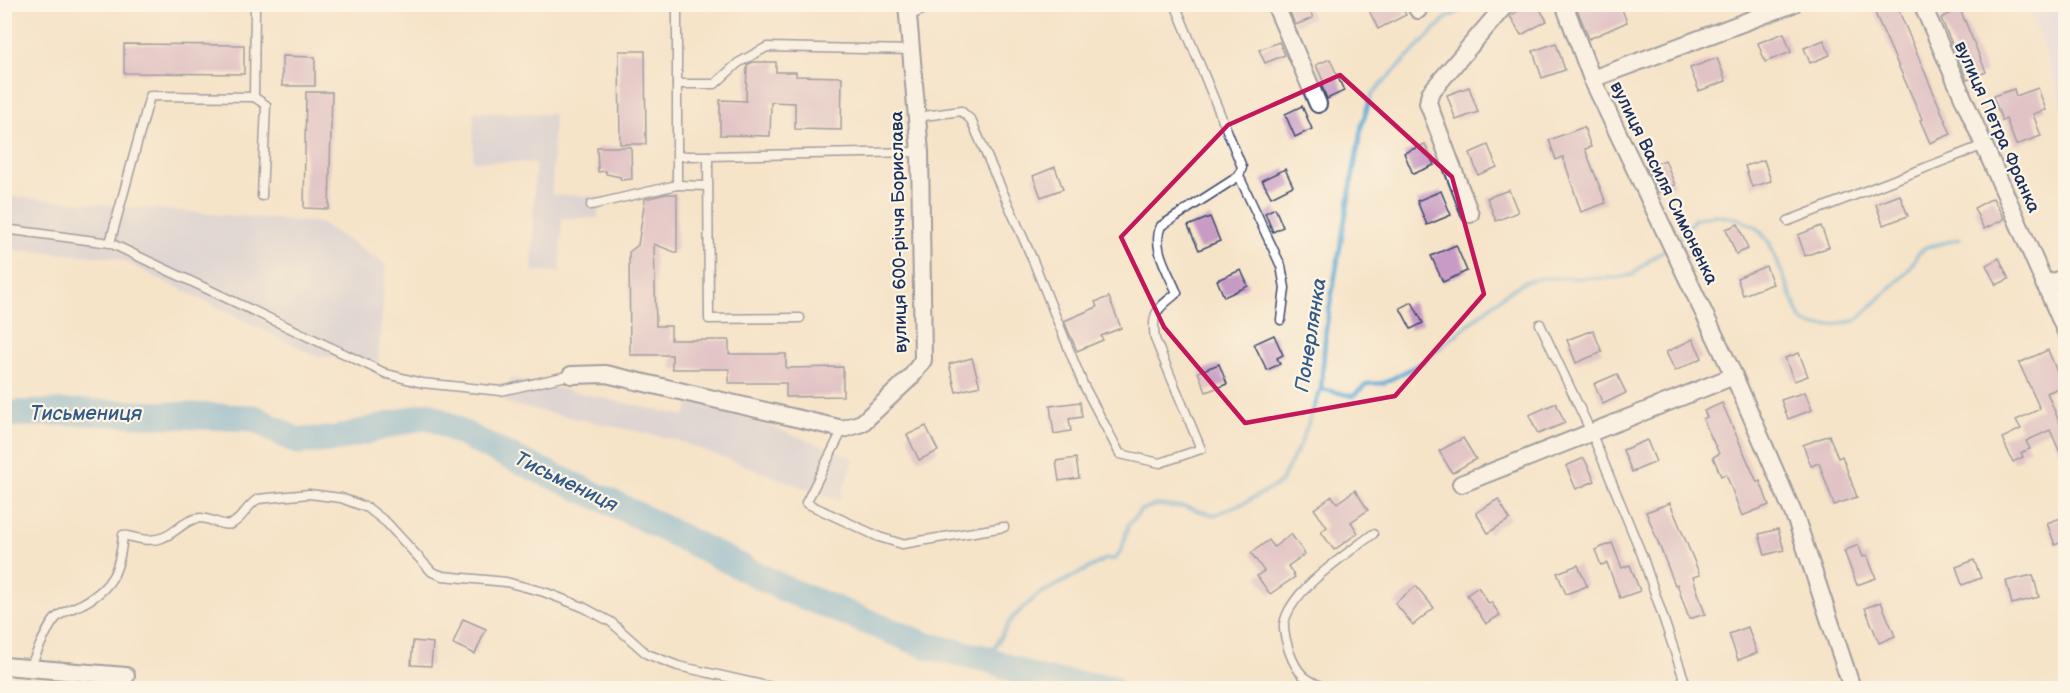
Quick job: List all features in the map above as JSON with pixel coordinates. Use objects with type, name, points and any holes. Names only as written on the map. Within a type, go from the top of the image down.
[{"type":"street","points":[[1275,4],[1318,104]]},
{"type":"street","points":[[1470,214],[1428,103],[1430,93],[1506,4]]},
{"type":"street","name":"вулиця Василя Симоненка","points":[[1564,4],[1592,79],[1734,376],[1797,522],[1852,688]]},
{"type":"street","points":[[1592,79],[1793,4]]},
{"type":"street","name":"вулиця Петра Франка","points":[[1922,4],[2066,332]]},
{"type":"street","name":"вулиця 600-річчя Борислава","points":[[843,429],[862,423],[911,377],[923,360],[920,153],[908,9]]},
{"type":"street","points":[[2044,284],[2066,278]]},
{"type":"street","points":[[571,375],[606,374],[843,429]]},
{"type":"street","points":[[1461,484],[1734,376]]},
{"type":"street","points":[[4,666],[126,676]]},
{"type":"lane","points":[[254,97],[255,4]]},
{"type":"lane","points":[[677,4],[677,185]]},
{"type":"lane","points":[[908,9],[916,13],[935,4]]},
{"type":"lane","points":[[917,117],[961,111],[971,120],[1032,258],[1083,384],[1120,454],[1160,463],[1201,449],[1155,339],[1154,314],[1177,293],[1157,245],[1157,233],[1161,226],[1239,176],[1242,166],[1175,4]]},
{"type":"lane","points":[[677,84],[715,84],[738,63],[767,47],[912,50]]},
{"type":"lane","points":[[110,243],[150,96],[254,97],[266,105],[262,196]]},
{"type":"lane","points":[[1788,221],[1983,145]]},
{"type":"lane","points":[[678,156],[920,153]]},
{"type":"lane","points":[[708,156],[709,319],[800,318]]},
{"type":"lane","points":[[1239,176],[1281,266],[1285,288],[1281,321]]},
{"type":"lane","points":[[591,205],[677,185],[707,186]]},
{"type":"lane","points":[[4,229],[110,243],[387,374],[422,383],[501,391],[571,375]]},
{"type":"lane","points":[[1540,324],[1591,432],[1642,555],[1687,688]]},
{"type":"lane","points":[[843,429],[806,503],[879,537],[902,544],[1004,527]]},
{"type":"lane","points":[[30,667],[54,620],[63,612],[82,604],[102,591],[110,582],[119,564],[123,535],[152,540],[164,538],[191,520],[199,518],[229,525],[234,523],[250,503],[258,499],[309,494],[341,498],[368,508],[387,523],[432,573],[506,582],[544,592],[584,607],[611,622],[647,654],[678,666],[776,688]]},
{"type":"lane","points":[[1326,688],[1310,682],[1295,666],[1286,641],[1284,625],[1288,612],[1299,595],[1314,580],[1373,534]]},
{"type":"highlighted area","points":[[1340,75],[1452,177],[1484,294],[1395,396],[1245,423],[1164,327],[1121,237],[1228,125]]},
{"type":"shaded area","points":[[2028,5],[2065,5],[2065,114],[2041,39]]},
{"type":"shaded area","points":[[474,112],[554,114],[552,195],[599,196],[598,218],[562,218],[560,272],[532,271],[535,163],[473,161]]},
{"type":"shaded area","points":[[4,196],[321,223],[386,265],[378,362],[316,356],[117,258],[5,249]]},
{"type":"shaded area","points":[[510,378],[685,416],[692,397],[855,458],[839,501],[676,440],[504,403]]},
{"type":"building","points":[[1287,4],[1307,4],[1313,18],[1295,25]]},
{"type":"building","points":[[1366,4],[1400,4],[1406,15],[1378,29]]},
{"type":"building","points":[[1529,4],[1537,4],[1547,21],[1521,35],[1510,16]]},
{"type":"building","points":[[1575,4],[1620,4],[1627,22],[1589,39]]},
{"type":"building","points":[[1871,4],[1896,4],[1951,134],[1930,143],[1920,120],[1922,119]]},
{"type":"building","points":[[1960,9],[1986,72],[1967,80],[1941,18]]},
{"type":"building","points":[[1784,33],[1791,52],[1765,62],[1758,43]]},
{"type":"building","points":[[1824,40],[1830,55],[1810,63],[1804,48]]},
{"type":"building","points":[[1279,42],[1285,55],[1265,63],[1259,50]]},
{"type":"building","points":[[1556,43],[1565,70],[1542,78],[1533,51]]},
{"type":"building","points":[[124,44],[244,45],[244,74],[124,73]]},
{"type":"building","points":[[619,51],[645,51],[646,144],[620,144]]},
{"type":"building","points":[[282,56],[315,57],[315,86],[282,86]]},
{"type":"building","points":[[1717,58],[1726,81],[1699,91],[1690,68]]},
{"type":"building","points":[[1330,59],[1344,91],[1327,99],[1321,84],[1324,83],[1316,65]]},
{"type":"building","points":[[753,62],[776,62],[776,72],[796,72],[796,76],[842,77],[841,130],[795,129],[795,103],[771,102],[770,136],[720,135],[720,100],[746,101],[747,65]]},
{"type":"building","points":[[1469,87],[1478,112],[1456,120],[1447,95]]},
{"type":"building","points":[[2038,88],[2046,110],[2033,114],[2041,136],[2016,145],[2006,119],[2002,121],[1993,96],[2014,89],[2016,96]]},
{"type":"building","points":[[306,92],[332,92],[329,209],[304,208]]},
{"type":"building","points":[[1302,106],[1312,129],[1295,137],[1285,114]]},
{"type":"building","points":[[1584,127],[1591,147],[1585,149],[1606,203],[1581,212],[1563,157],[1556,160],[1549,140]]},
{"type":"building","points":[[1425,144],[1434,165],[1413,174],[1404,153]]},
{"type":"building","points":[[1488,145],[1497,167],[1478,175],[1470,153]]},
{"type":"building","points":[[597,147],[631,147],[632,179],[621,180],[620,177],[606,174],[606,171],[598,172]]},
{"type":"building","points":[[1665,160],[1675,185],[1658,192],[1646,167]]},
{"type":"building","points":[[1764,160],[1771,181],[1752,187],[1745,166]]},
{"type":"building","points":[[1055,167],[1063,189],[1041,197],[1033,176]]},
{"type":"building","points":[[1285,169],[1293,186],[1271,197],[1262,180]]},
{"type":"building","points":[[1509,190],[1518,212],[1496,221],[1487,198]]},
{"type":"building","points":[[1441,191],[1451,215],[1427,225],[1417,201]]},
{"type":"building","points":[[677,194],[677,253],[654,244],[656,326],[671,326],[671,340],[729,340],[729,354],[786,354],[786,368],[843,367],[843,396],[786,397],[786,383],[729,383],[729,369],[672,369],[672,355],[630,355],[629,252],[638,245],[645,199]]},
{"type":"building","points":[[1900,195],[1908,216],[1883,225],[1876,204]]},
{"type":"building","points":[[1993,198],[2004,219],[1984,229],[1974,208]]},
{"type":"building","points":[[1275,208],[1283,227],[1273,232],[1265,213]]},
{"type":"building","points":[[1210,217],[1220,241],[1199,250],[1188,226]]},
{"type":"building","points":[[1738,224],[1748,249],[1736,254],[1726,229]]},
{"type":"building","points":[[1821,226],[1829,247],[1805,256],[1798,235]]},
{"type":"building","points":[[1456,245],[1467,271],[1443,282],[1431,256]]},
{"type":"building","points":[[1999,258],[2009,279],[1996,285],[1986,265]]},
{"type":"building","points":[[1766,266],[1773,284],[1743,295],[1737,278]]},
{"type":"building","points":[[1241,270],[1248,286],[1224,297],[1217,280]]},
{"type":"building","points":[[1109,297],[1121,328],[1101,336],[1103,340],[1077,351],[1064,321],[1097,307],[1095,302]]},
{"type":"building","points":[[1412,302],[1423,323],[1411,329],[1400,308]]},
{"type":"building","points":[[1593,330],[1602,352],[1576,363],[1567,340]]},
{"type":"building","points":[[1274,335],[1283,355],[1277,358],[1280,364],[1267,370],[1254,344]]},
{"type":"building","points":[[1693,339],[1702,358],[1675,371],[1666,352]]},
{"type":"building","points":[[2048,350],[2063,386],[2047,393],[2061,426],[2066,424],[2066,466],[2050,430],[2026,441],[2030,449],[2021,453],[2023,457],[2013,462],[2002,438],[2021,429],[2016,420],[2040,409],[2019,363]]},
{"type":"building","points":[[1799,353],[1808,376],[1794,381],[1785,358]]},
{"type":"building","points":[[972,358],[980,386],[956,392],[949,364]]},
{"type":"building","points":[[1219,364],[1227,384],[1206,392],[1198,372]]},
{"type":"building","points":[[1617,374],[1626,393],[1603,404],[1594,384]]},
{"type":"building","points":[[1805,392],[1812,410],[1788,419],[1781,400]]},
{"type":"building","points":[[1080,402],[1082,417],[1069,419],[1071,431],[1054,434],[1050,406]]},
{"type":"building","points":[[1556,403],[1565,423],[1538,434],[1529,415]]},
{"type":"building","points":[[1722,403],[1757,482],[1760,481],[1769,505],[1742,516],[1726,474],[1721,476],[1713,457],[1719,454],[1703,419],[1707,417],[1704,411]]},
{"type":"building","points":[[926,426],[938,451],[919,460],[907,435]]},
{"type":"building","points":[[1829,435],[1838,458],[1842,456],[1857,497],[1834,505],[1819,463],[1811,466],[1803,445]]},
{"type":"building","points":[[1463,438],[1476,459],[1452,473],[1439,451]]},
{"type":"building","points":[[1647,440],[1656,462],[1632,472],[1623,450]]},
{"type":"building","points":[[1076,458],[1079,478],[1059,481],[1056,461]]},
{"type":"building","points":[[1584,458],[1595,481],[1576,489],[1566,466]]},
{"type":"building","points":[[1355,490],[1368,510],[1351,522],[1358,533],[1334,550],[1321,532],[1327,527],[1314,509],[1332,496],[1337,503]]},
{"type":"building","points":[[1498,499],[1510,519],[1488,533],[1476,513]]},
{"type":"building","points":[[1670,503],[1700,575],[1693,577],[1705,614],[1689,619],[1677,584],[1675,585],[1646,512]]},
{"type":"building","points":[[2066,516],[2066,540],[2055,545],[2047,523]]},
{"type":"building","points":[[1778,529],[1784,550],[1765,555],[1759,534]]},
{"type":"building","points":[[1291,534],[1305,554],[1288,566],[1295,577],[1270,594],[1257,576],[1264,571],[1251,553],[1269,540],[1274,547]]},
{"type":"building","points":[[1612,543],[1622,568],[1630,565],[1640,591],[1620,598],[1607,563],[1601,565],[1595,550]]},
{"type":"building","points":[[1858,545],[1863,557],[1867,555],[1876,578],[1857,585],[1844,551]]},
{"type":"building","points":[[1974,560],[1981,578],[1962,585],[1956,567]]},
{"type":"building","points":[[1578,565],[1587,586],[1566,594],[1557,573]]},
{"type":"building","points":[[2033,575],[2039,597],[2012,604],[2006,581]]},
{"type":"building","points":[[1416,586],[1434,608],[1413,625],[1395,603]]},
{"type":"building","points":[[1478,587],[1489,604],[1491,602],[1500,615],[1486,624],[1467,595]]},
{"type":"building","points":[[1881,602],[1895,636],[1879,643],[1865,608]]},
{"type":"building","points":[[463,619],[486,629],[475,654],[453,644]]},
{"type":"building","points":[[1748,627],[1757,653],[1738,660],[1729,634]]},
{"type":"building","points":[[413,641],[433,643],[431,666],[411,665]]},
{"type":"waterway","name":"Понерлянка","points":[[987,659],[1012,618],[1038,595],[1106,559],[1115,559],[1122,549],[1128,525],[1141,510],[1156,505],[1185,507],[1214,515],[1244,503],[1280,483],[1301,443],[1321,389],[1326,328],[1362,124],[1372,94],[1445,19],[1472,4]]},
{"type":"waterway","points":[[1321,389],[1353,396],[1367,384],[1384,383],[1423,362],[1504,295],[1524,282],[1541,278],[1611,278],[1632,275],[1673,244],[1695,219],[1715,215],[1739,219],[1756,227],[1769,242],[1801,319],[1806,323],[1819,326],[1834,325],[1859,318],[1908,271],[1918,254],[1926,247],[1960,239]]},
{"type":"waterway","name":"Тисьмениця","points":[[4,414],[84,412],[254,418],[297,441],[335,439],[428,415],[487,446],[619,506],[785,589],[928,646],[987,659],[1040,680],[1110,688]]}]
